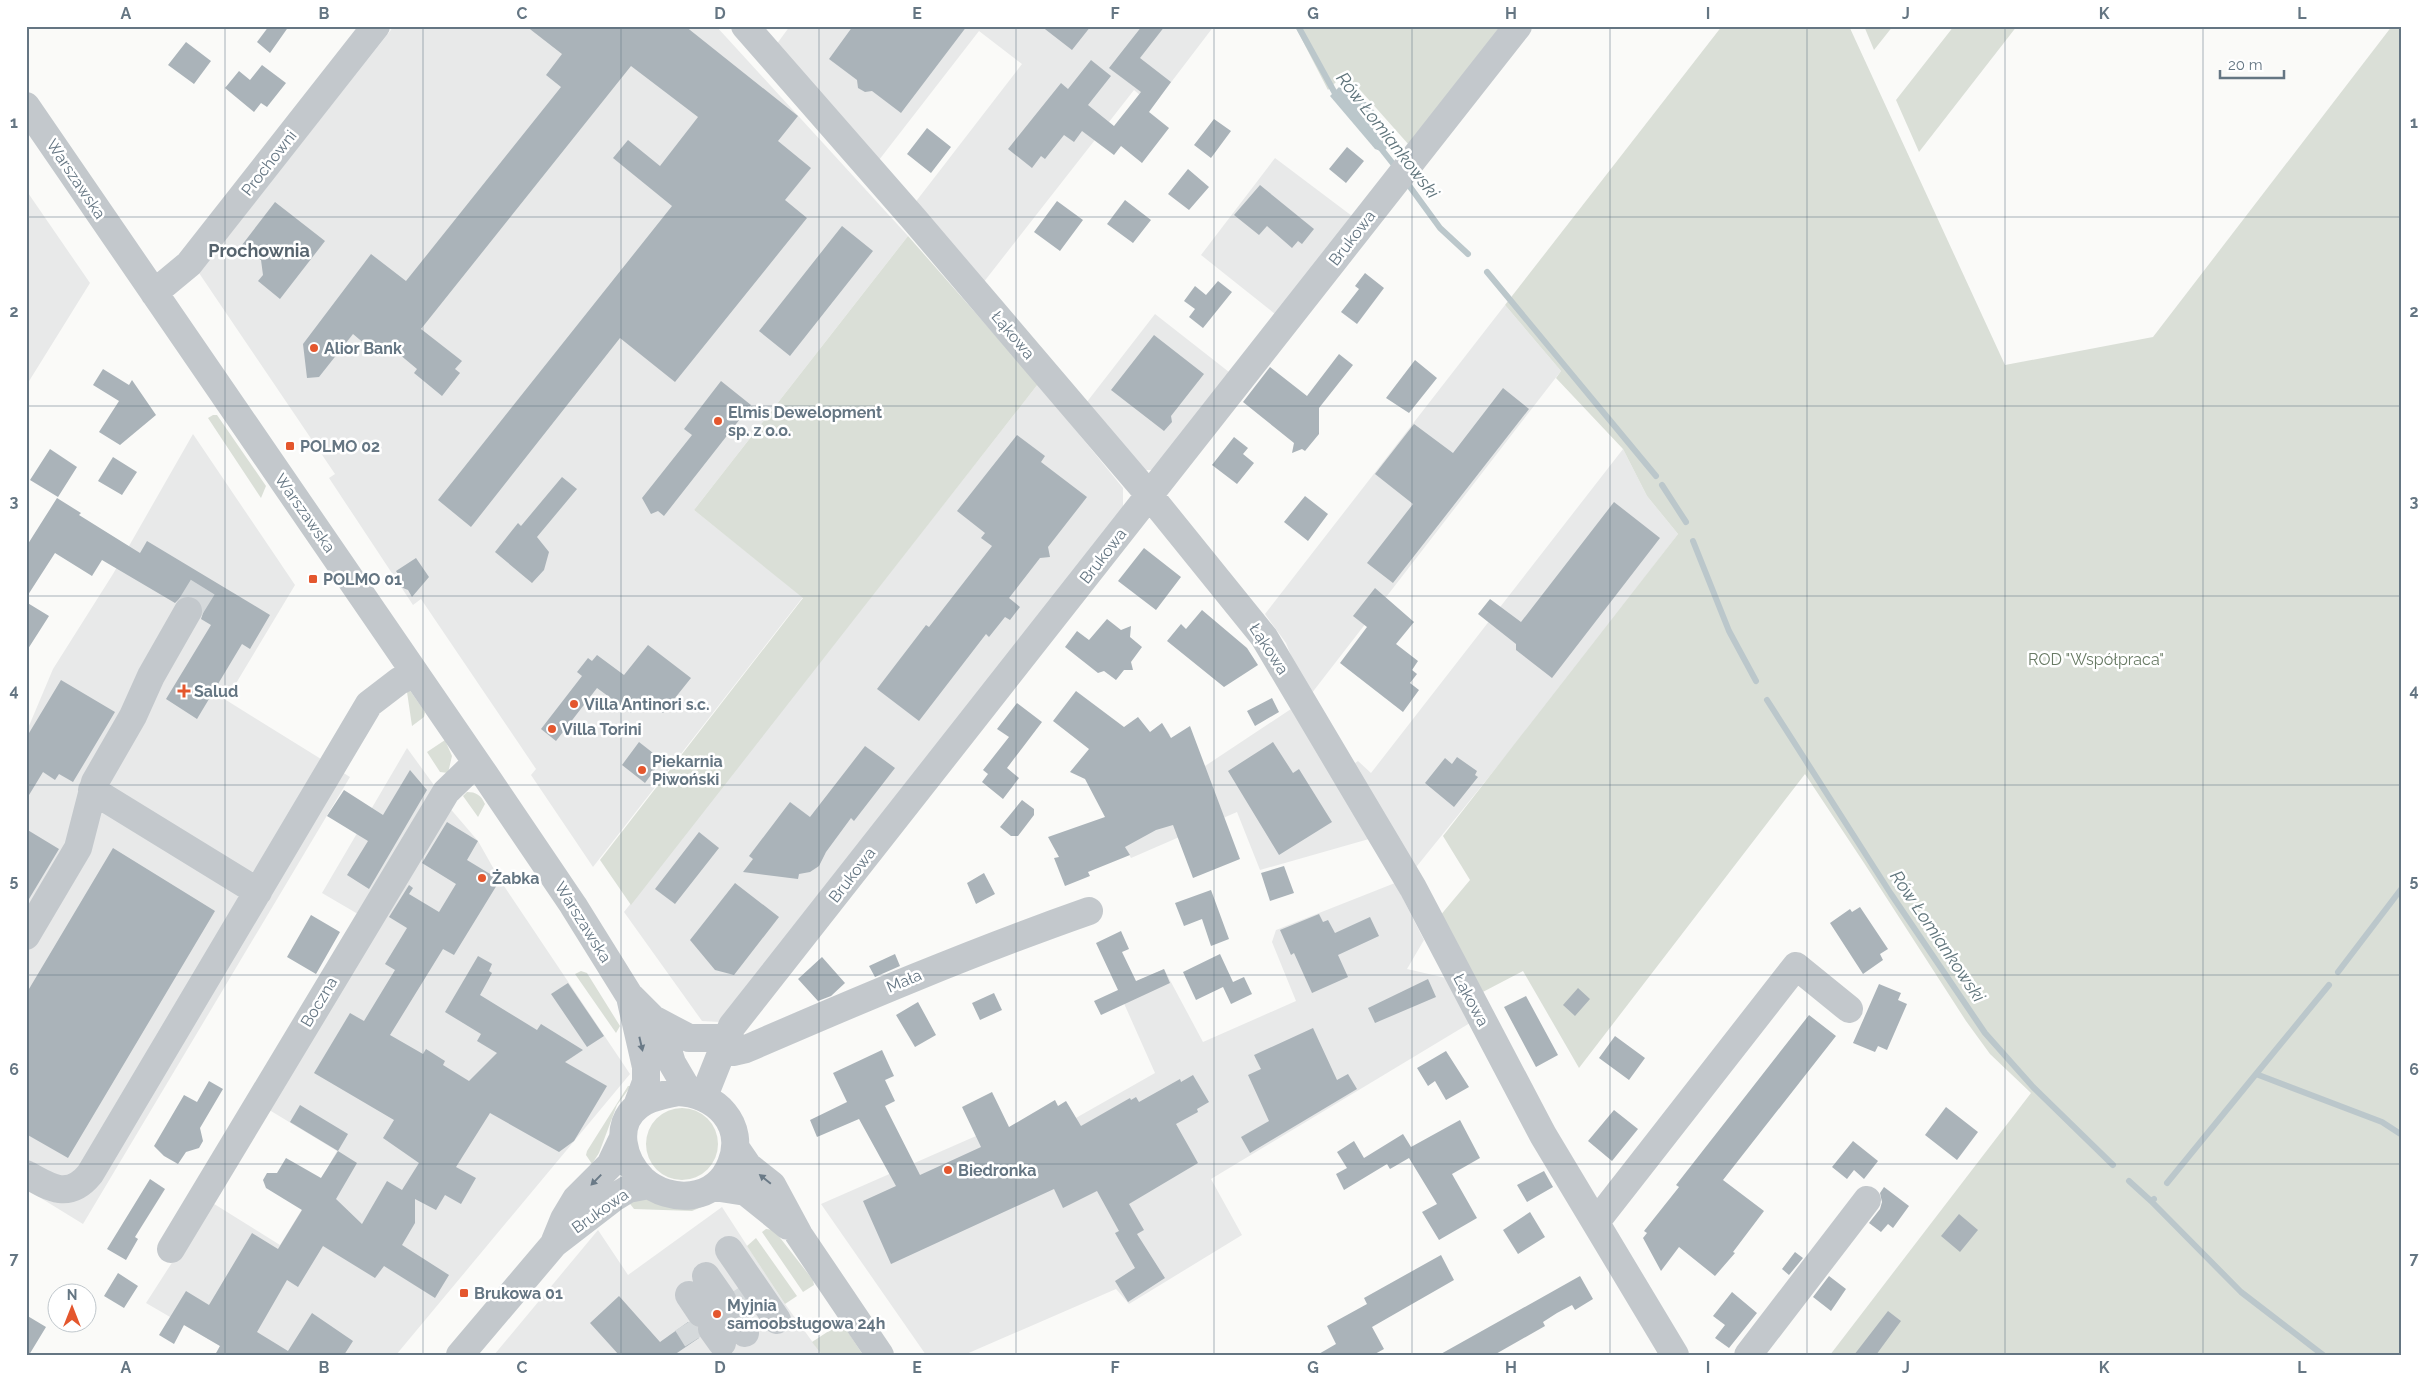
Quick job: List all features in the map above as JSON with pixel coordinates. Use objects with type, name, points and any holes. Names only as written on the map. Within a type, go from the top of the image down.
[{"type":"street","name":"Prochowni","points":[[154,293],[189,264],[376,26]]},
{"type":"street","name":"Łąkowa","points":[[745,26],[913,218],[1150,496],[1264,638],[1413,888],[1543,1135],[1675,1355]]},
{"type":"street","name":"Brukowa","points":[[697,1094],[732,1026],[1518,26]]},
{"type":"street","name":"Warszawska","points":[[26,106],[415,673],[573,906],[630,996],[653,1019],[664,1037],[672,1063],[697,1094]]},
{"type":"street","points":[[26,936],[78,848],[92,790],[133,716],[151,676],[188,612]]},
{"type":"street","points":[[26,1174],[45,1185],[59,1190],[74,1188],[86,1180],[369,704],[399,681],[415,673]]},
{"type":"street","name":"Boczna","points":[[171,1249],[446,792],[476,763]]},
{"type":"street","points":[[92,790],[258,892]]},
{"type":"street","name":"Mała","points":[[723,1045],[733,1052],[746,1049],[911,977],[1009,939],[1089,911]]},
{"type":"street","points":[[1596,1222],[1796,966],[1849,1008]]},
{"type":"street","name":"Warszawska","points":[[630,996],[646,1067],[646,1082],[637,1106]]},
{"type":"street","name":"Warszawska","points":[[653,1019],[689,1038],[723,1045]]},
{"type":"street","points":[[677,1092],[697,1094],[721,1109],[733,1130],[735,1147],[731,1164],[722,1180],[714,1187],[697,1195],[682,1197],[668,1195],[649,1185],[637,1174],[627,1160],[622,1140],[626,1122],[637,1106],[658,1096],[677,1092]]},
{"type":"street","name":"Brukowa","points":[[554,1244],[568,1212],[576,1200],[610,1165],[622,1140]]},
{"type":"street","points":[[735,1147],[748,1166],[772,1185],[799,1235],[880,1355]]},
{"type":"street","name":"Brukowa","points":[[460,1355],[554,1244],[615,1197],[628,1189],[649,1185]]},
{"type":"street","points":[[714,1187],[746,1192],[799,1235]]},
{"type":"street","points":[[1748,1355],[1867,1200]]},
{"type":"shaded area","points":[[394,26],[716,26],[908,236],[694,510],[803,597],[593,867],[531,775],[536,769],[421,599],[413,605],[329,478],[335,474],[199,273]]},
{"type":"shaded area","points":[[790,26],[1214,26],[1153,106],[1134,90],[983,283],[914,204],[1022,64],[979,31],[879,160],[776,45]]},
{"type":"shaded area","points":[[1340,86],[1358,95],[1368,104],[1384,125],[1388,136],[1388,145],[1383,152],[1375,149],[1330,96]]},
{"type":"shaded area","points":[[1275,158],[1352,216],[1275,314],[1201,255]]},
{"type":"shaded area","points":[[26,190],[90,283],[26,386]]},
{"type":"shaded area","points":[[1505,305],[1561,371],[1308,698],[1286,643],[1265,614]]},
{"type":"shaded area","points":[[1155,314],[1229,372],[1155,470],[1138,470],[1083,407]]},
{"type":"shaded area","points":[[1038,384],[1123,488],[1123,507],[720,1022],[702,1021],[624,912]]},
{"type":"shaded area","points":[[193,434],[295,585],[226,700],[350,777],[83,1224],[26,1189],[26,733],[53,669],[113,574]]},
{"type":"shaded area","points":[[1623,449],[1647,496],[1678,534],[1551,700],[1413,871],[1348,768],[1358,761],[1371,773]]},
{"type":"shaded area","points":[[1291,709],[1369,839],[1260,870],[1237,812],[1131,858],[1125,847],[1150,732],[1162,723],[1170,735],[1168,736],[1199,770]]},
{"type":"shaded area","points":[[407,748],[439,792],[363,917],[322,893]]},
{"type":"shaded area","points":[[448,806],[478,841],[500,880],[630,1074],[396,1355],[215,1355],[220,1346],[146,1303],[211,1202],[280,1245],[328,1167],[337,1151],[266,1108]]},
{"type":"shaded area","points":[[1395,883],[1424,940],[1407,969],[1446,978],[1470,1023],[1211,1179],[1242,1235],[1129,1304],[1116,1289],[964,1355],[926,1355],[821,1204],[976,1136],[1060,1127],[1155,1073],[1118,990],[1164,969],[1203,1042],[1296,1001],[1272,942],[1276,930]]},
{"type":"shaded area","points":[[722,1207],[785,1304],[822,1355],[494,1355],[598,1230],[628,1275]]},
{"type":"green space","points":[[1295,26],[1501,26],[1409,145],[1345,73],[1328,90]]},
{"type":"green space","name":"ROD \"Współpraca\"","points":[[1722,26],[1849,26],[2005,365],[2153,337],[2392,26],[2402,26],[2402,1355],[1830,1355],[2031,1093],[1990,1054],[1966,1021],[1805,774],[1579,1068],[1523,971],[1479,994],[1439,917],[1470,880],[1443,836],[1678,534],[1647,496],[1623,449],[1556,378],[1561,371],[1505,305]]},
{"type":"green space","points":[[1864,26],[1893,26],[1874,50]]},
{"type":"green space","points":[[1954,26],[2017,26],[1919,152],[1896,100]]},
{"type":"green space","points":[[908,236],[1038,384],[631,905],[600,860],[803,598],[694,510]]},
{"type":"green space","points":[[217,415],[266,486],[261,498],[208,418]]},
{"type":"green space","points":[[409,689],[425,712],[424,717],[412,726],[407,692]]},
{"type":"green space","points":[[445,740],[452,756],[448,773],[440,772],[427,752]]},
{"type":"green space","points":[[467,792],[478,795],[485,804],[478,817],[463,796]]},
{"type":"green space","points":[[581,971],[587,973],[620,1026],[616,1033],[575,974]]},
{"type":"green space","points":[[628,1086],[631,1086],[617,1105],[599,1153],[592,1164],[586,1155],[587,1151]]},
{"type":"green space","points":[[682,1108],[702,1114],[712,1124],[718,1144],[712,1164],[702,1174],[682,1180],[662,1174],[652,1164],[646,1144],[652,1124],[662,1114]]},
{"type":"green space","points":[[631,1198],[721,1199],[692,1211],[634,1209],[627,1200]]},
{"type":"green space","points":[[766,1229],[774,1230],[813,1280],[814,1285],[803,1292],[762,1232]]},
{"type":"green space","points":[[756,1238],[797,1296],[785,1304],[747,1246]]},
{"type":"green space","points":[[838,1325],[844,1326],[863,1355],[822,1355],[812,1342]]},
{"type":"building","points":[[269,26],[289,26],[270,53],[257,42]]},
{"type":"building","points":[[526,26],[685,26],[798,116],[778,141],[811,168],[785,200],[807,218],[675,382],[620,338],[471,527],[438,500],[672,206],[613,158],[628,140],[660,166],[698,117],[631,66],[421,329],[462,361],[455,369],[460,373],[442,396],[414,373],[417,369],[387,344],[378,355],[353,334],[319,377],[307,378],[303,344],[371,254],[406,281],[561,87],[546,75],[562,54]]},
{"type":"building","points":[[853,26],[967,26],[901,113],[872,91],[865,92],[858,88],[857,80],[829,59]]},
{"type":"building","points":[[1041,26],[1091,26],[1072,50]]},
{"type":"building","points":[[1142,26],[1165,26],[1140,58],[1171,82],[1149,112],[1169,128],[1142,163],[1121,146],[1114,155],[1082,131],[1074,142],[1064,135],[1045,159],[1041,156],[1032,168],[1008,149],[1061,83],[1068,89],[1091,60],[1111,76],[1088,105],[1114,126],[1141,92],[1109,68]]},
{"type":"building","points":[[186,42],[211,61],[194,84],[168,65]]},
{"type":"building","points":[[262,65],[286,83],[267,107],[261,103],[254,112],[225,88],[239,71],[250,80]]},
{"type":"building","points":[[1214,119],[1231,131],[1211,158],[1194,145]]},
{"type":"building","points":[[927,128],[951,147],[931,173],[907,154]]},
{"type":"building","points":[[1347,147],[1364,161],[1346,183],[1329,169]]},
{"type":"building","points":[[1188,169],[1209,187],[1189,210],[1168,194]]},
{"type":"building","points":[[1260,185],[1314,229],[1302,244],[1298,241],[1292,248],[1267,226],[1259,235],[1234,215]]},
{"type":"building","points":[[1125,200],[1151,220],[1133,243],[1107,224]]},
{"type":"building","points":[[1057,201],[1083,220],[1060,251],[1034,232]]},
{"type":"building","points":[[275,202],[325,241],[280,299],[258,281],[263,275],[261,260],[242,245]]},
{"type":"building","points":[[842,226],[873,251],[790,356],[759,331]]},
{"type":"building","points":[[1365,273],[1384,288],[1357,324],[1341,312],[1359,289],[1355,286]]},
{"type":"building","points":[[1218,281],[1232,292],[1203,328],[1189,317],[1195,309],[1184,301],[1195,286],[1206,295]]},
{"type":"building","points":[[1154,335],[1204,374],[1171,416],[1172,422],[1164,431],[1111,390]]},
{"type":"building","points":[[1339,354],[1353,365],[1319,408],[1319,434],[1305,451],[1302,449],[1292,453],[1294,443],[1243,402],[1270,367],[1307,396]]},
{"type":"building","points":[[1415,360],[1437,378],[1409,413],[1386,398]]},
{"type":"building","points":[[103,369],[129,385],[132,380],[156,415],[120,445],[99,432],[119,401],[93,385]]},
{"type":"building","points":[[721,381],[751,405],[664,516],[658,511],[651,514],[642,498],[692,435],[684,429]]},
{"type":"building","points":[[1503,388],[1529,409],[1393,583],[1367,563],[1413,504],[1375,474],[1414,424],[1453,453]]},
{"type":"building","points":[[1017,435],[1045,456],[1041,462],[1087,497],[1048,547],[1050,557],[1040,558],[1009,598],[1020,607],[1010,620],[1005,617],[989,637],[986,634],[919,721],[877,689],[926,625],[929,627],[992,546],[981,538],[985,533],[957,511]]},
{"type":"building","points":[[1234,437],[1248,448],[1243,454],[1254,463],[1237,484],[1212,465]]},
{"type":"building","points":[[50,449],[77,467],[58,497],[30,480]]},
{"type":"building","points":[[113,457],[137,472],[122,495],[98,481]]},
{"type":"building","points":[[562,477],[577,489],[537,537],[549,552],[544,570],[532,583],[495,552],[518,523],[521,526]]},
{"type":"building","points":[[1305,496],[1328,514],[1308,541],[1284,522]]},
{"type":"building","points":[[57,498],[81,513],[79,515],[140,553],[147,541],[270,615],[250,649],[242,644],[197,719],[166,699],[211,625],[201,619],[204,610],[196,598],[187,595],[175,603],[102,560],[92,576],[55,553],[26,598],[26,547]]},
{"type":"building","points":[[1614,502],[1660,538],[1552,678],[1516,650],[1516,644],[1478,614],[1490,599],[1521,622]]},
{"type":"building","points":[[1144,548],[1181,577],[1156,610],[1118,581]]},
{"type":"building","points":[[416,558],[429,577],[412,597],[408,590],[398,586],[400,577],[396,571]]},
{"type":"building","points":[[1375,588],[1414,622],[1396,644],[1418,661],[1412,670],[1417,674],[1410,683],[1419,690],[1403,712],[1340,663],[1367,627],[1353,616]]},
{"type":"building","points":[[26,602],[49,616],[26,652]]},
{"type":"building","points":[[1202,610],[1247,648],[1258,665],[1224,687],[1167,641],[1181,624],[1186,629]]},
{"type":"building","points":[[1107,619],[1121,630],[1131,626],[1130,637],[1142,647],[1131,662],[1133,670],[1124,670],[1116,680],[1104,671],[1098,673],[1065,647],[1077,631],[1089,640]]},
{"type":"building","points":[[648,645],[691,678],[663,713],[643,698],[631,713],[597,688],[556,741],[541,729],[582,676],[577,672],[588,658],[592,661],[597,655],[624,675]]},
{"type":"building","points":[[61,680],[115,712],[73,782],[59,774],[55,780],[43,772],[26,800],[26,738]]},
{"type":"building","points":[[1076,691],[1124,727],[1138,717],[1150,732],[1162,723],[1171,738],[1190,726],[1240,859],[1193,878],[1173,825],[1156,830],[1125,847],[1130,855],[1088,872],[1090,876],[1065,886],[1054,858],[1059,857],[1048,837],[1105,817],[1085,779],[1070,772],[1089,749],[1053,721]]},
{"type":"building","points":[[1272,698],[1279,712],[1255,726],[1247,711]]},
{"type":"building","points":[[1017,703],[1042,722],[1007,768],[1019,778],[1003,799],[982,782],[988,774],[983,770],[1009,737],[997,729]]},
{"type":"building","points":[[639,742],[662,760],[645,783],[622,765]]},
{"type":"building","points":[[1273,742],[1293,773],[1299,769],[1332,822],[1279,855],[1228,771]]},
{"type":"building","points":[[865,746],[895,768],[854,821],[851,818],[826,852],[819,866],[810,872],[799,874],[798,879],[743,872],[753,859],[749,856],[790,802],[810,817]]},
{"type":"building","points":[[1457,757],[1477,771],[1475,775],[1478,777],[1454,807],[1425,783],[1445,758],[1452,764]]},
{"type":"building","points":[[410,770],[427,790],[369,889],[347,875],[368,841],[327,816],[344,790],[383,815]]},
{"type":"building","points":[[1022,800],[1034,809],[1034,815],[1018,836],[1011,836],[1000,827]]},
{"type":"building","points":[[447,822],[478,841],[467,860],[500,880],[454,955],[443,949],[390,1035],[423,1054],[426,1049],[445,1061],[443,1065],[469,1081],[497,1053],[477,1041],[481,1034],[445,1012],[478,956],[492,964],[489,971],[492,973],[480,995],[537,1030],[541,1024],[583,1050],[565,1062],[607,1086],[574,1141],[559,1152],[490,1113],[456,1167],[476,1178],[461,1204],[445,1195],[436,1210],[415,1199],[415,1223],[402,1245],[449,1275],[435,1298],[384,1266],[375,1278],[323,1246],[298,1287],[287,1280],[257,1332],[288,1351],[312,1313],[353,1341],[344,1355],[215,1355],[220,1346],[184,1325],[174,1344],[159,1335],[186,1291],[209,1305],[252,1233],[278,1249],[302,1210],[266,1188],[263,1180],[267,1173],[277,1173],[286,1158],[321,1178],[338,1151],[357,1163],[336,1199],[362,1224],[387,1181],[402,1190],[419,1163],[383,1138],[394,1120],[314,1073],[350,1013],[364,1021],[395,970],[385,964],[407,928],[389,917],[409,885],[413,888],[409,894],[439,912],[456,884],[422,863]]},
{"type":"building","points":[[26,829],[59,849],[26,904]]},
{"type":"building","points":[[699,832],[719,848],[675,904],[655,889]]},
{"type":"building","points":[[113,848],[215,911],[68,1158],[26,1134],[26,994]]},
{"type":"building","points":[[1284,866],[1294,893],[1270,901],[1261,873]]},
{"type":"building","points":[[984,873],[995,894],[976,904],[967,883]]},
{"type":"building","points":[[735,883],[779,917],[734,975],[715,970],[690,940]]},
{"type":"building","points":[[1211,890],[1229,939],[1211,946],[1202,919],[1184,926],[1175,903]]},
{"type":"building","points":[[1860,907],[1888,949],[1880,954],[1883,960],[1863,974],[1830,923],[1850,909],[1852,912]]},
{"type":"building","points":[[1319,914],[1323,922],[1328,920],[1335,933],[1370,917],[1379,936],[1338,955],[1348,977],[1312,993],[1294,953],[1291,955],[1280,930]]},
{"type":"building","points":[[311,915],[340,932],[316,974],[287,957]]},
{"type":"building","points":[[1121,931],[1129,949],[1122,952],[1136,981],[1164,969],[1170,983],[1101,1015],[1094,1001],[1118,990],[1096,943]]},
{"type":"building","points":[[895,954],[900,966],[875,977],[869,966]]},
{"type":"building","points":[[1220,954],[1233,982],[1244,977],[1252,994],[1231,1004],[1223,987],[1196,1000],[1183,972]]},
{"type":"building","points":[[822,957],[845,983],[831,996],[818,1001],[798,979]]},
{"type":"building","points":[[1428,979],[1436,997],[1375,1023],[1368,1008]]},
{"type":"building","points":[[568,983],[604,1036],[587,1047],[551,994]]},
{"type":"building","points":[[1879,984],[1901,993],[1898,1000],[1907,1004],[1887,1050],[1878,1046],[1875,1052],[1853,1043]]},
{"type":"building","points":[[1578,988],[1590,999],[1575,1016],[1563,1005]]},
{"type":"building","points":[[994,993],[1002,1010],[980,1020],[972,1003]]},
{"type":"building","points":[[1526,996],[1558,1055],[1536,1067],[1504,1007]]},
{"type":"building","points":[[918,1002],[936,1035],[915,1047],[896,1015]]},
{"type":"building","points":[[1809,1015],[1836,1036],[1723,1180],[1764,1211],[1733,1252],[1735,1253],[1715,1276],[1679,1247],[1661,1271],[1643,1238],[1647,1233],[1644,1231],[1679,1187],[1676,1185]]},
{"type":"building","points":[[1313,1028],[1337,1080],[1348,1074],[1357,1089],[1250,1153],[1241,1137],[1269,1121],[1248,1075],[1261,1069],[1254,1055]]},
{"type":"building","points":[[1615,1036],[1645,1058],[1629,1080],[1599,1058]]},
{"type":"building","points":[[882,1050],[894,1076],[885,1080],[895,1101],[885,1106],[920,1175],[981,1147],[962,1107],[992,1092],[1009,1127],[1055,1100],[1058,1106],[1066,1101],[1081,1126],[1130,1098],[1131,1100],[1136,1097],[1139,1102],[1180,1079],[1181,1082],[1193,1075],[1209,1102],[1197,1109],[1198,1112],[1176,1124],[1198,1163],[1129,1204],[1144,1230],[1137,1234],[1165,1278],[1128,1302],[1115,1281],[1135,1268],[1115,1233],[1119,1231],[1097,1191],[1063,1208],[1054,1189],[891,1264],[863,1201],[896,1186],[859,1119],[817,1137],[810,1120],[847,1102],[833,1073]]},
{"type":"building","points":[[1446,1051],[1469,1087],[1446,1100],[1435,1081],[1428,1086],[1417,1068]]},
{"type":"building","points":[[209,1081],[223,1089],[200,1128],[203,1141],[199,1148],[186,1152],[178,1164],[164,1156],[154,1146],[184,1095],[197,1102]]},
{"type":"building","points":[[300,1105],[348,1134],[338,1151],[290,1122]]},
{"type":"building","points":[[1946,1107],[1978,1132],[1957,1160],[1925,1135]]},
{"type":"building","points":[[1614,1110],[1638,1129],[1612,1161],[1588,1141]]},
{"type":"building","points":[[1460,1120],[1480,1158],[1452,1174],[1477,1218],[1439,1240],[1422,1212],[1437,1204],[1409,1158],[1390,1169],[1387,1164],[1344,1190],[1336,1174],[1347,1168],[1337,1152],[1354,1141],[1364,1158],[1403,1134],[1411,1147]]},
{"type":"building","points":[[1853,1141],[1878,1161],[1864,1179],[1854,1170],[1847,1179],[1832,1167]]},
{"type":"building","points":[[1544,1171],[1553,1187],[1527,1202],[1517,1185]]},
{"type":"building","points":[[150,1179],[165,1189],[135,1237],[138,1239],[126,1260],[107,1249]]},
{"type":"building","points":[[1884,1187],[1909,1206],[1893,1228],[1888,1224],[1881,1232],[1869,1223],[1880,1209],[1882,1202],[1880,1193]]},
{"type":"building","points":[[1530,1212],[1545,1237],[1518,1254],[1503,1230]]},
{"type":"building","points":[[1959,1214],[1978,1230],[1960,1252],[1941,1236]]},
{"type":"building","points":[[1795,1252],[1803,1258],[1789,1275],[1782,1269]]},
{"type":"building","points":[[1441,1255],[1454,1280],[1372,1327],[1384,1349],[1373,1355],[1317,1355],[1336,1344],[1327,1326],[1367,1304],[1364,1298]]},
{"type":"building","points":[[118,1273],[138,1286],[124,1308],[104,1296]]},
{"type":"building","points":[[1580,1276],[1593,1299],[1575,1310],[1572,1305],[1557,1313],[1543,1322],[1545,1326],[1494,1355],[1439,1355]]},
{"type":"building","points":[[1829,1276],[1846,1289],[1831,1311],[1813,1297]]},
{"type":"building","points":[[1732,1292],[1757,1313],[1729,1348],[1715,1338],[1725,1325],[1713,1316]]},
{"type":"building","points":[[619,1296],[660,1342],[688,1322],[697,1328],[699,1338],[674,1355],[619,1355],[590,1323]]},
{"type":"building","points":[[1888,1311],[1901,1321],[1876,1355],[1854,1355]]},
{"type":"building","points":[[26,1315],[46,1327],[29,1355],[26,1355]]},
{"type":"waterway","name":"Rów Łomiankowski","points":[[1298,26],[1337,97]]},
{"type":"waterway","name":"Rów Łomiankowski","points":[[1379,146],[1398,170]]},
{"type":"waterway","name":"Rów Łomiankowski","points":[[1405,180],[1440,228],[1468,254]]},
{"type":"waterway","name":"Rów Łomiankowski","points":[[1487,272],[1656,476]]},
{"type":"waterway","name":"Rów Łomiankowski","points":[[1662,485],[1686,522]]},
{"type":"waterway","name":"Rów Łomiankowski","points":[[1693,541],[1729,631],[1756,681]]},
{"type":"waterway","name":"Rów Łomiankowski","points":[[1767,700],[1891,894],[1985,1033],[2033,1087],[2113,1165]]},
{"type":"waterway","points":[[2338,972],[2402,888]]},
{"type":"waterway","points":[[2256,1074],[2329,985]]},
{"type":"waterway","name":"Rów Łomiankowski","points":[[2167,1183],[2256,1074],[2382,1122],[2402,1135]]},
{"type":"waterway","name":"Rów Łomiankowski","points":[[2129,1181],[2151,1201],[2154,1199]]},
{"type":"waterway","points":[[2151,1201],[2241,1292],[2323,1355]]},
{"type":"tunnel","points":[[188,611],[209,577]]},
{"type":"tunnel","points":[[737,1289],[747,1305]]},
{"type":"tunnel","points":[[687,1323],[697,1339]]},
{"type":"place","name":"Alior Bank","points":[[314,348]]},
{"type":"place","name":"Elmis Dewelopment sp. z o.o.","points":[[718,421]]},
{"type":"place","name":"POLMO 02","points":[[290,446]]},
{"type":"place","name":"POLMO 01","points":[[313,579]]},
{"type":"place","name":"Salud","points":[[184,691]]},
{"type":"place","name":"Villa Antinori s.c.","points":[[574,704]]},
{"type":"place","name":"Villa Torini","points":[[552,729]]},
{"type":"place","name":"Piekarnia Piwoński","points":[[642,770]]},
{"type":"place","name":"Żabka","points":[[482,878]]},
{"type":"place","name":"Biedronka","points":[[948,1170]]},
{"type":"place","name":"Brukowa 01","points":[[464,1293]]},
{"type":"place","name":"Myjnia samoobsługowa 24h","points":[[717,1314]]},
{"type":"district","name":"Prochownia","points":[[259,250]]}]
